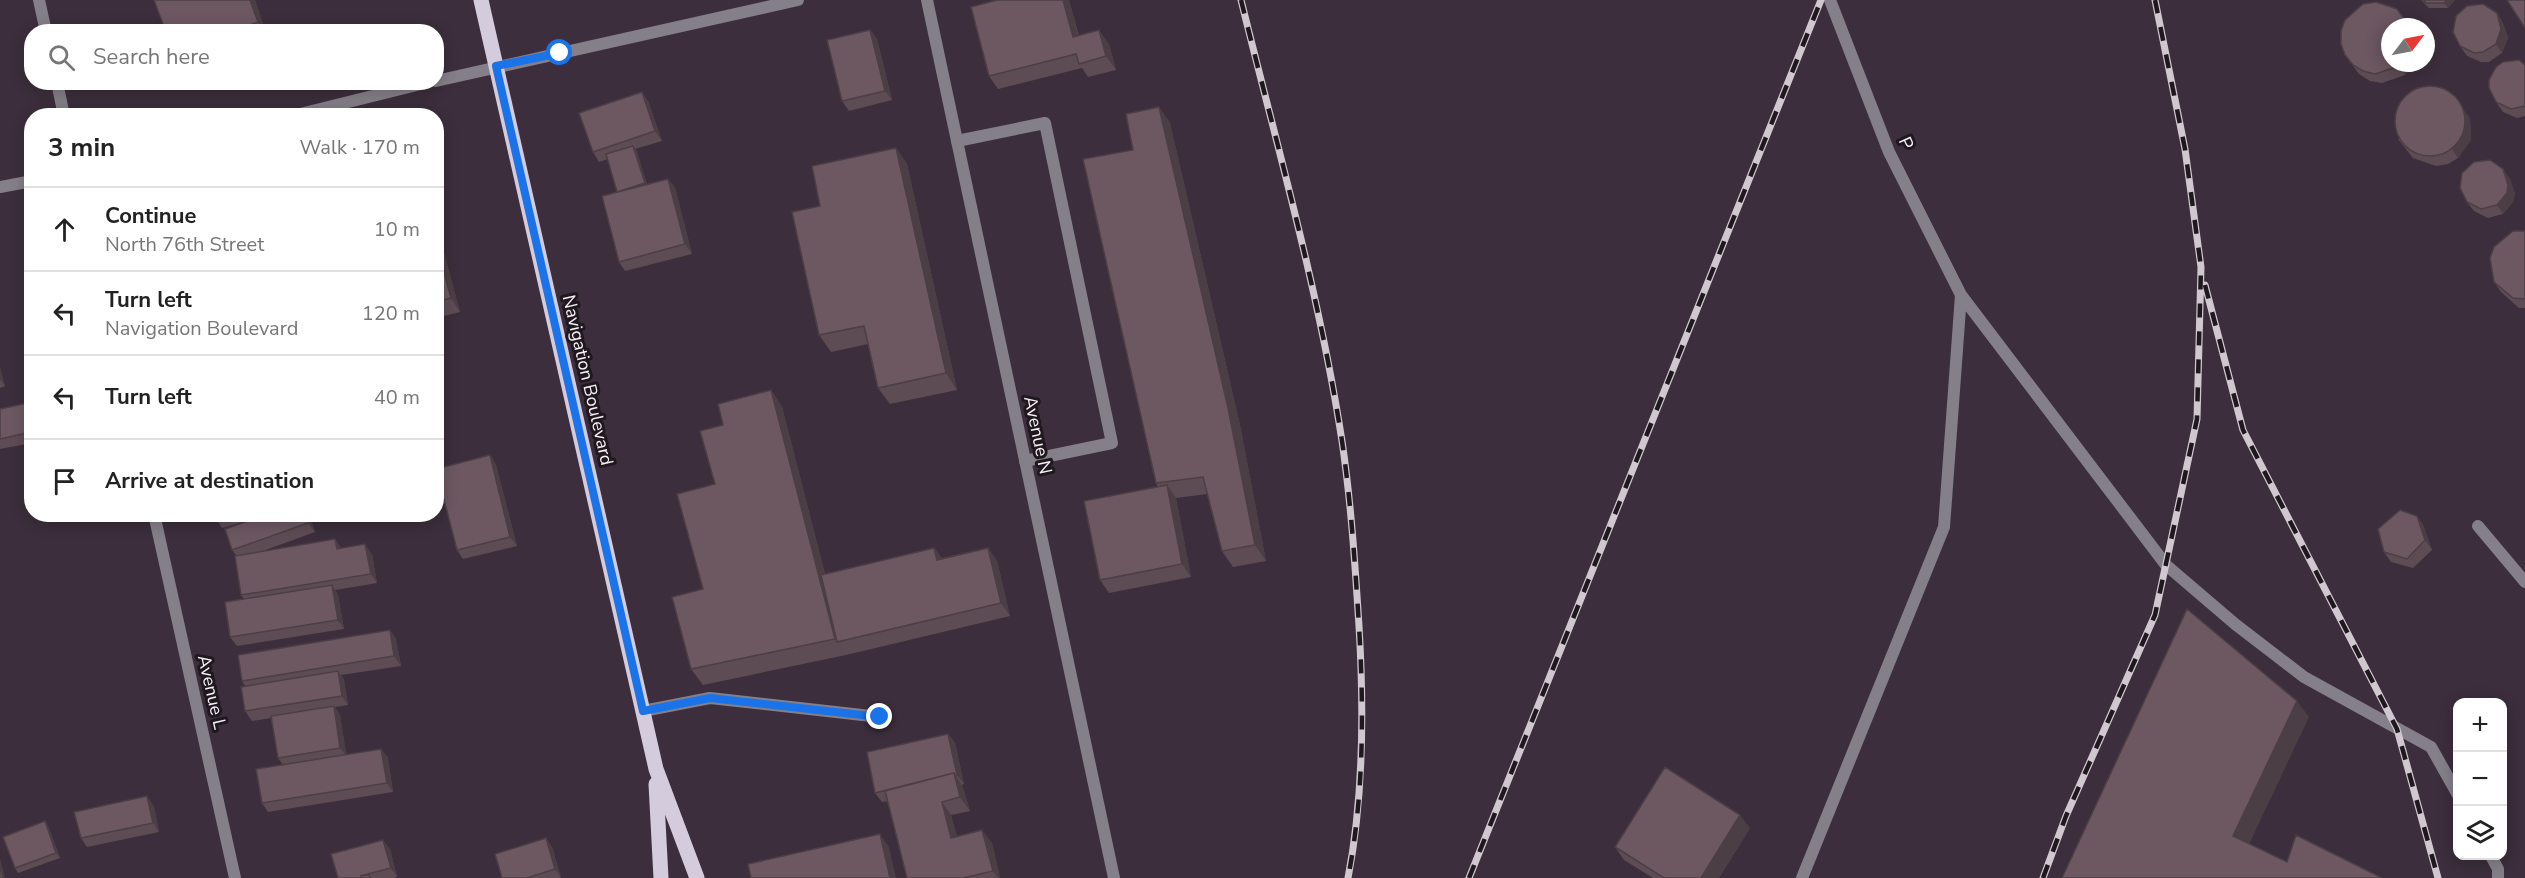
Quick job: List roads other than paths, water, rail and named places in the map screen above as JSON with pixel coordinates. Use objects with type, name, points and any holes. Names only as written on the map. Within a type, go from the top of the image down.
[{"type":"main road","name":"Navigation Boulevard","points":[[481,0],[656,769],[697,878]]},
{"type":"main road","name":"Navigation Boulevard","points":[[656,769],[661,878]]},
{"type":"street","points":[[39,0],[44,24]]},
{"type":"street","points":[[444,79],[798,0]]},
{"type":"street","name":"Avenue N","points":[[927,0],[1114,878]]},
{"type":"street","name":"P","points":[[1830,0],[1889,152],[1960,295],[2166,565],[2235,624],[2304,677],[2431,747],[2453,788]]},
{"type":"street","points":[[59,90],[62,108]]},
{"type":"street","points":[[324,108],[397,90]]},
{"type":"street","points":[[957,141],[1046,123],[1112,443],[1025,461]]},
{"type":"street","points":[[0,187],[24,182]]},
{"type":"street","points":[[1802,878],[1944,527],[1960,295]]},
{"type":"street","name":"Avenue L","points":[[156,522],[235,878]]},
{"type":"street","points":[[2478,526],[2525,582]]},
{"type":"street","points":[[643,711],[710,698],[880,717]]},
{"type":"street","points":[[2494,860],[2498,869],[2498,878]]},
{"type":"railway","points":[[1241,0],[1322,330],[1345,464],[1361,657],[1362,721],[1360,784],[1348,878]]},
{"type":"railway","points":[[1469,878],[1821,0]]},
{"type":"railway","points":[[2043,878],[2066,816],[2155,615],[2197,419],[2201,267],[2185,149],[2155,0]]},
{"type":"railway","points":[[2205,285],[2243,430],[2397,729],[2438,878]]}]
